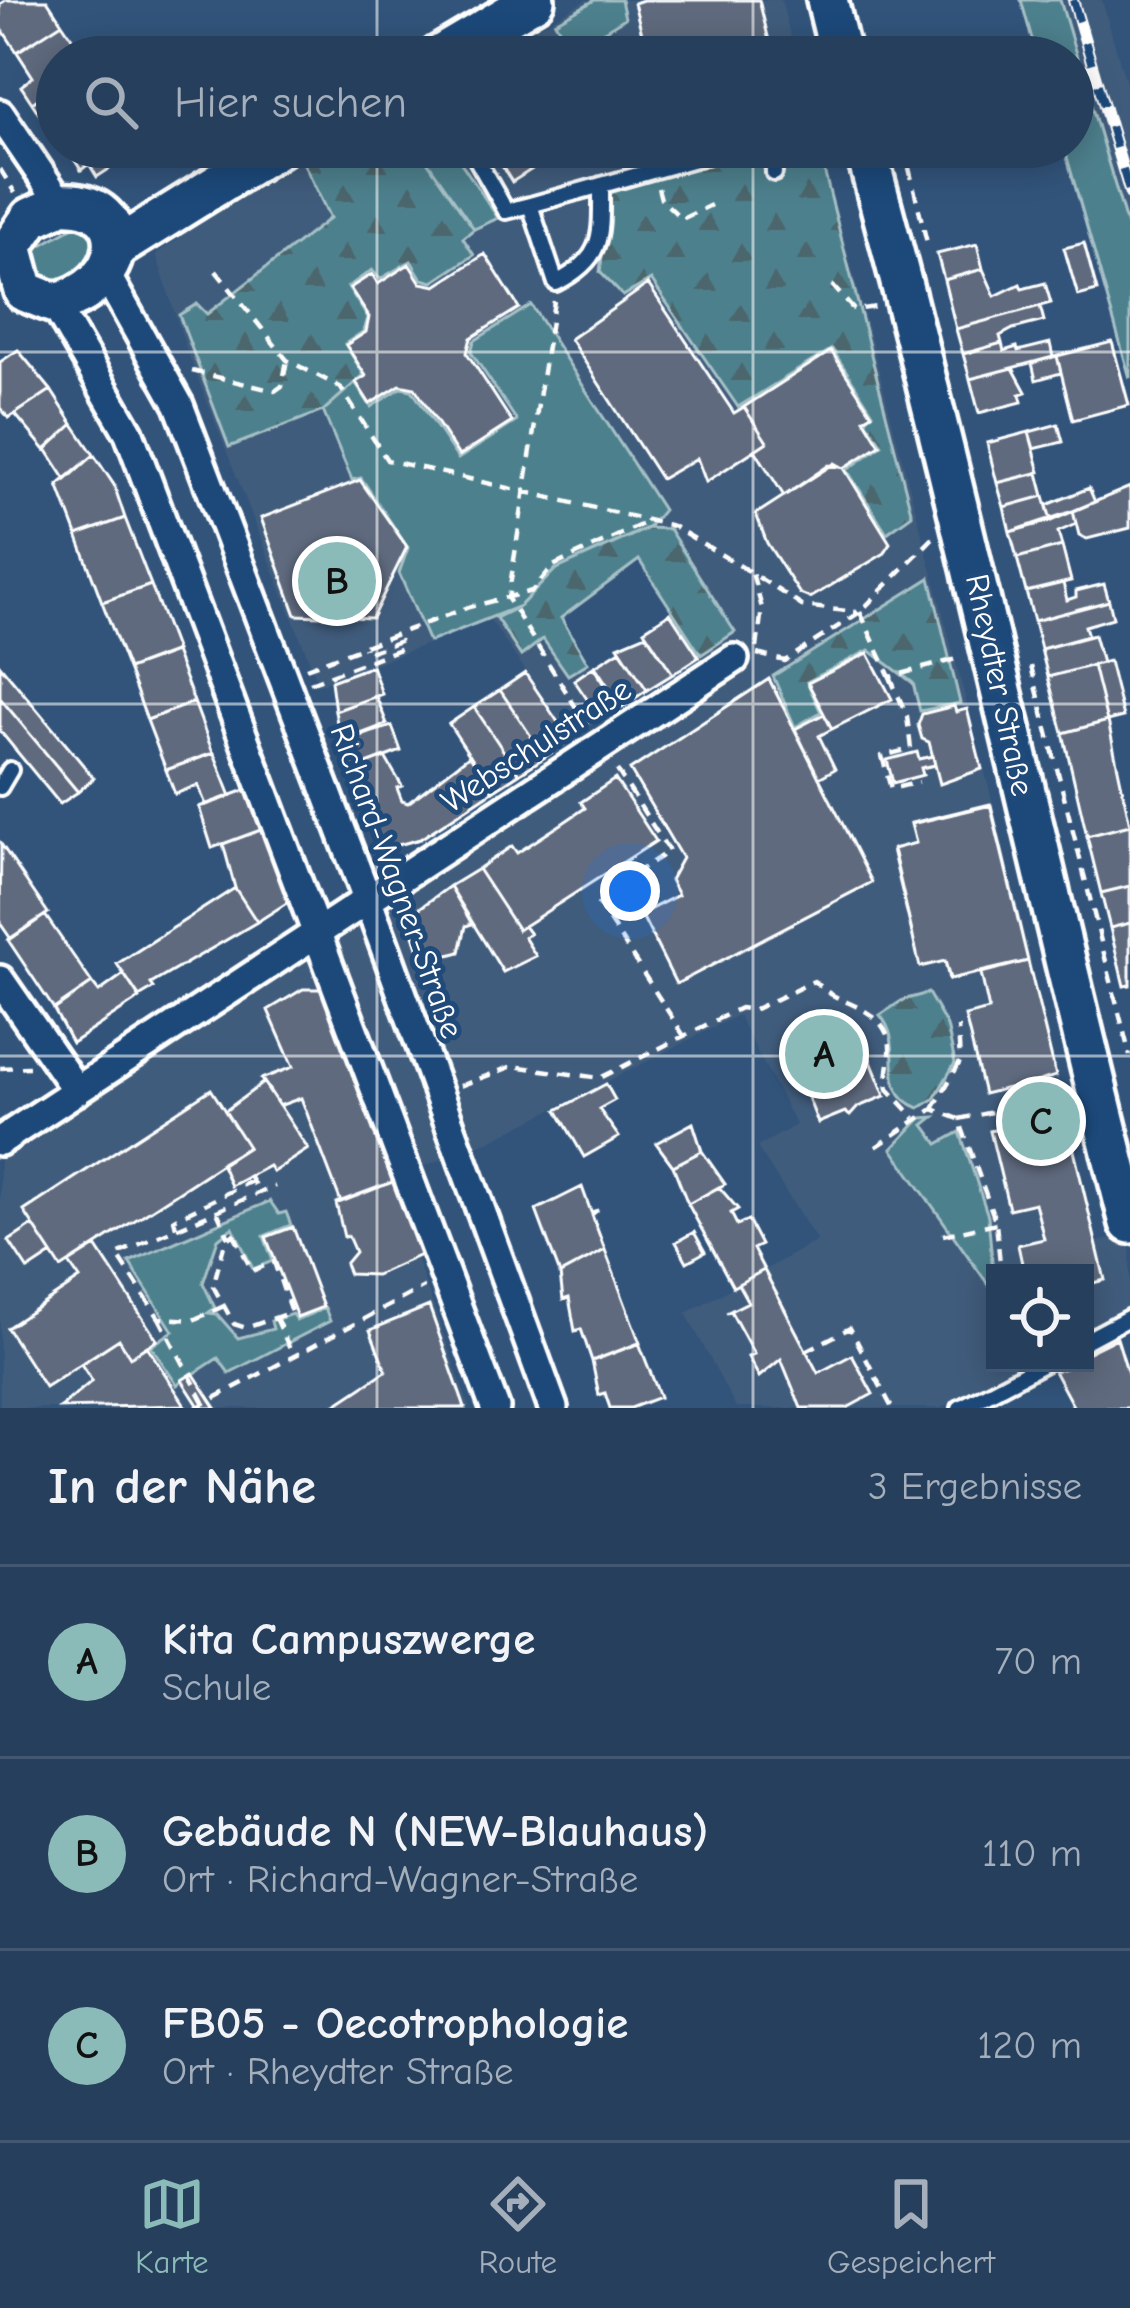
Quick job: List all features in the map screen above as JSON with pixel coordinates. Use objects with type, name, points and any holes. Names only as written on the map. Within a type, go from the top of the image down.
[{"type":"main road","points":[[473,36],[534,0]]},
{"type":"main road","points":[[827,0],[836,36]]},
{"type":"main road","points":[[109,248],[84,205],[61,204],[32,218],[15,271],[83,295],[109,248],[176,188],[225,177],[241,168]]},
{"type":"main road","name":"Rheydter Straße","points":[[871,168],[966,532],[990,650],[1130,1223]]},
{"type":"street","points":[[0,114],[36,167]]},
{"type":"street","points":[[37,168],[61,204]]},
{"type":"street","name":"Richard-Wagner-Straße","points":[[15,271],[129,433],[494,1405],[548,1395],[368,898],[179,405],[109,248]]},
{"type":"street","name":"Webschulstraße","points":[[0,1141],[317,929],[746,656]]},
{"type":"street","points":[[0,980],[77,1091]]},
{"type":"lane","points":[[482,168],[506,211],[664,168]]},
{"type":"lane","points":[[774,168],[774,173]]},
{"type":"lane","points":[[530,206],[556,284],[585,268],[601,238],[601,185]]},
{"type":"lane","points":[[0,787],[10,770]]},
{"type":"lane","points":[[1094,1336],[1130,1317]]},
{"type":"lane","points":[[960,1408],[1028,1372]]},
{"type":"path","points":[[654,171],[661,199],[682,218],[711,206]]},
{"type":"path","points":[[216,271],[287,360],[336,383],[388,460],[673,526],[802,606],[860,612]]},
{"type":"path","points":[[556,284],[508,599],[669,851],[595,899],[684,1036]]},
{"type":"path","points":[[832,285],[859,311],[905,299]]},
{"type":"path","points":[[157,363],[275,391],[282,386],[287,360]]},
{"type":"path","points":[[285,684],[364,646],[495,598],[508,599],[532,590],[554,566],[650,521]]},
{"type":"path","points":[[752,572],[762,608],[746,656],[785,661],[860,612],[890,578]]},
{"type":"path","points":[[860,612],[907,716],[910,749],[882,757],[891,789],[919,782]]},
{"type":"path","points":[[285,684],[402,648],[400,641],[366,653],[364,646]]},
{"type":"path","points":[[890,677],[990,650]]},
{"type":"path","points":[[436,1094],[513,1066],[600,1078],[814,981],[825,994],[858,1005],[877,1020],[889,1040],[888,1089],[915,1118]]},
{"type":"path","points":[[876,1148],[933,1109],[960,1062],[958,1027]]},
{"type":"path","points":[[933,1109],[959,1120],[1006,1109]]},
{"type":"path","points":[[959,1120],[996,1223],[1000,1264]]},
{"type":"path","points":[[177,1228],[174,1219],[184,1210],[250,1178],[260,1193]]},
{"type":"path","points":[[204,1403],[159,1318],[117,1254],[275,1186]]},
{"type":"path","points":[[218,1211],[229,1238]]},
{"type":"path","points":[[943,1234],[996,1223]]},
{"type":"path","points":[[234,1234],[252,1271],[274,1262],[291,1312],[240,1328],[224,1306],[213,1286],[234,1234]]},
{"type":"path","points":[[196,1408],[445,1277]]},
{"type":"path","points":[[159,1318],[194,1320],[224,1306]]},
{"type":"path","points":[[276,1318],[293,1356]]},
{"type":"path","points":[[806,1351],[850,1328],[892,1408]]},
{"type":"shaded area","points":[[586,0],[781,0],[790,36],[523,36]]},
{"type":"shaded area","points":[[1060,0],[1102,0],[1130,97],[1130,236],[1094,115],[1094,36],[1071,36]]},
{"type":"shaded area","points":[[292,168],[826,168],[993,803],[1098,1242],[1130,1234],[1130,1317],[1094,1334],[1094,1264],[986,1264],[986,1372],[1015,1372],[941,1408],[736,1408],[686,1313],[817,1241],[757,1147],[796,1125],[738,1015],[490,1141],[388,1180],[470,1408],[0,1408],[0,1130],[707,667],[638,562],[562,619],[618,708],[572,738],[490,620],[319,685],[187,351],[156,254]]},
{"type":"green space","points":[[595,0],[621,0],[625,18],[596,36],[563,36],[555,22]]},
{"type":"green space","points":[[1021,0],[1060,0],[1071,36],[1031,36]]},
{"type":"green space","points":[[1094,115],[1130,236],[1130,378],[1070,168],[1094,168]]},
{"type":"green space","points":[[306,168],[432,168],[474,229],[463,238],[474,255],[433,282],[422,279],[411,261],[380,279],[372,270],[348,287],[368,318],[364,331],[345,344],[364,375],[323,411],[229,447],[179,315],[197,304],[207,314],[330,218]]},
{"type":"green space","points":[[432,168],[465,168],[498,218],[474,229]]},
{"type":"green space","points":[[690,168],[823,168],[912,515],[887,533],[847,470],[882,445],[865,420],[873,413],[832,349],[738,407],[651,280],[623,296],[600,272],[610,193]]},
{"type":"green space","points":[[77,225],[90,230],[98,243],[91,263],[64,280],[42,277],[36,248]]},
{"type":"green space","points":[[531,305],[663,510],[649,527],[555,570],[520,606],[429,642],[399,573],[408,548],[361,478],[352,480],[323,411],[355,382],[371,407],[401,388],[412,390],[458,459],[517,421],[471,352],[474,341]]},
{"type":"green space","points":[[649,528],[669,529],[735,632],[701,655],[639,560],[561,618],[588,663],[568,675],[543,639],[521,656],[496,618],[520,606],[555,570]]},
{"type":"green space","points":[[930,578],[960,703],[920,711],[913,683],[869,650],[807,682],[821,712],[795,727],[773,676]]},
{"type":"green space","points":[[928,993],[947,1026],[955,1063],[934,1099],[919,1108],[898,1091],[892,1041],[880,1015],[903,1000]]},
{"type":"green space","points":[[934,1117],[924,1125],[938,1144],[960,1132],[988,1216],[992,1264],[986,1264],[986,1281],[892,1149],[921,1118]]},
{"type":"green space","points":[[270,1201],[279,1214],[286,1212],[291,1225],[264,1236],[273,1261],[253,1269],[233,1227],[218,1239],[203,1283],[215,1308],[208,1313],[217,1314],[238,1338],[273,1329],[271,1321],[292,1314],[296,1320],[325,1308],[330,1321],[229,1373],[218,1358],[177,1385],[151,1346],[173,1331],[129,1262]]},
{"type":"building","points":[[47,0],[62,23],[17,52],[0,26],[0,4]]},
{"type":"building","points":[[759,0],[768,36],[643,36],[634,3]]},
{"type":"building","points":[[62,23],[71,36],[42,36]]},
{"type":"building","points":[[36,40],[36,100],[32,103],[21,86],[33,77],[17,52]]},
{"type":"building","points":[[503,168],[534,168],[512,182]]},
{"type":"building","points":[[1084,243],[1097,291],[1078,296],[1064,248]]},
{"type":"building","points":[[977,244],[983,269],[944,280],[937,254]]},
{"type":"building","points":[[485,254],[519,308],[471,338],[467,353],[512,422],[459,456],[415,388],[400,385],[370,404],[356,382],[366,376],[346,345],[366,332],[369,317],[350,288],[372,274],[378,284],[409,264],[421,283],[436,286]]},
{"type":"building","points":[[983,269],[995,296],[1020,284],[1022,289],[1045,283],[1051,303],[956,329],[944,280]]},
{"type":"building","points":[[648,284],[734,413],[744,407],[767,442],[706,482],[697,458],[661,479],[570,339]]},
{"type":"building","points":[[1040,306],[1044,321],[1013,329],[1000,336],[1002,343],[963,354],[956,329]]},
{"type":"building","points":[[1112,342],[1129,405],[1073,420],[1057,356]]},
{"type":"building","points":[[1002,343],[1004,351],[1017,347],[1018,351],[1050,343],[1053,357],[970,379],[963,354]]},
{"type":"building","points":[[18,350],[51,390],[9,418],[0,408],[0,362]]},
{"type":"building","points":[[831,351],[872,414],[864,419],[880,445],[844,468],[829,465],[784,496],[755,450],[767,442],[744,407]]},
{"type":"building","points":[[1057,356],[1061,373],[1036,380],[1032,363]]},
{"type":"building","points":[[1013,368],[1026,392],[1020,394],[1022,402],[979,413],[970,379]]},
{"type":"building","points":[[51,390],[73,424],[45,450],[15,414]]},
{"type":"building","points":[[73,424],[94,455],[66,480],[46,449]]},
{"type":"building","points":[[1058,424],[1063,442],[1034,449],[1029,432]]},
{"type":"building","points":[[1029,432],[1040,472],[997,483],[987,443]]},
{"type":"building","points":[[94,455],[114,485],[125,518],[77,535],[58,485]]},
{"type":"building","points":[[835,463],[844,468],[890,543],[885,553],[810,598],[800,594],[767,543],[756,514]]},
{"type":"building","points":[[1038,473],[1044,496],[1004,507],[997,483]]},
{"type":"building","points":[[360,480],[407,547],[372,618],[296,615],[261,518]]},
{"type":"building","points":[[1130,487],[1130,528],[1087,539],[1079,535],[1073,511]]},
{"type":"building","points":[[1089,488],[1095,502],[1051,521],[1047,505]]},
{"type":"building","points":[[1044,496],[1051,521],[1010,532],[1004,507]]},
{"type":"building","points":[[1073,511],[1076,524],[1058,532],[1062,546],[1017,558],[1010,532]]},
{"type":"building","points":[[125,518],[151,585],[102,602],[77,535]]},
{"type":"building","points":[[1062,546],[1071,581],[1026,592],[1017,558]]},
{"type":"building","points":[[1063,583],[1067,600],[1076,597],[1076,591],[1104,584],[1109,601],[1034,621],[1026,592]]},
{"type":"building","points":[[151,585],[176,651],[128,669],[102,602]]},
{"type":"building","points":[[1109,601],[1113,618],[1085,626],[1088,636],[1041,649],[1034,621]]},
{"type":"building","points":[[670,613],[699,657],[673,674],[644,630]]},
{"type":"building","points":[[646,634],[673,674],[647,690],[618,646]]},
{"type":"building","points":[[1094,635],[1102,663],[1048,677],[1041,649]]},
{"type":"building","points":[[620,650],[647,690],[622,707],[595,666]]},
{"type":"building","points":[[175,652],[194,702],[147,720],[128,669]]},
{"type":"building","points":[[868,653],[892,699],[832,729],[808,683]]},
{"type":"building","points":[[1109,661],[1123,717],[1107,721],[1093,665]]},
{"type":"building","points":[[0,665],[94,778],[78,792],[0,698]]},
{"type":"building","points":[[1093,665],[1107,721],[1063,733],[1048,677]]},
{"type":"building","points":[[372,666],[382,694],[335,711],[331,681]]},
{"type":"building","points":[[593,667],[617,702],[598,715],[574,680]]},
{"type":"building","points":[[525,673],[570,740],[545,757],[500,690]]},
{"type":"building","points":[[769,679],[872,882],[676,984],[641,914],[678,895],[670,880],[682,858],[630,770]]},
{"type":"building","points":[[500,690],[545,757],[519,774],[474,707]]},
{"type":"building","points":[[376,696],[387,724],[340,742],[335,711]]},
{"type":"building","points":[[0,698],[78,792],[60,804],[0,731]]},
{"type":"building","points":[[194,702],[213,753],[166,770],[147,720]]},
{"type":"building","points":[[954,706],[956,712],[967,709],[982,769],[940,784],[929,742],[922,739],[918,725],[922,714]]},
{"type":"building","points":[[474,707],[519,774],[493,791],[449,724]]},
{"type":"building","points":[[824,714],[832,729],[819,736],[835,769],[819,778],[795,729]]},
{"type":"building","points":[[1108,721],[1130,825],[1087,836],[1063,733]]},
{"type":"building","points":[[392,726],[401,751],[351,770],[340,742]]},
{"type":"building","points":[[917,752],[919,759],[933,756],[935,765],[921,768],[923,775],[893,783],[887,760]]},
{"type":"building","points":[[214,753],[231,796],[206,805],[198,785],[175,794],[166,770]]},
{"type":"building","points":[[470,755],[493,791],[420,839],[380,850],[351,770],[385,757],[402,786],[397,788],[402,801],[408,803]]},
{"type":"building","points":[[615,779],[656,841],[518,930],[478,869],[512,846],[517,853],[563,823],[585,808],[581,802]]},
{"type":"building","points":[[251,788],[266,828],[212,848],[199,807]]},
{"type":"building","points":[[990,804],[1028,961],[950,979],[945,961],[920,967],[893,849],[916,843],[911,823]]},
{"type":"building","points":[[991,805],[1028,961],[949,980],[945,961],[920,967],[892,849],[916,843],[911,824]]},
{"type":"building","points":[[1130,825],[1130,886],[1101,893],[1087,836]]},
{"type":"building","points":[[266,828],[293,899],[257,922],[235,888],[223,844]]},
{"type":"building","points":[[1,844],[48,913],[11,939],[0,923]]},
{"type":"building","points":[[478,869],[518,930],[524,926],[530,934],[524,937],[536,956],[503,972],[450,886]]},
{"type":"building","points":[[450,886],[472,924],[466,926],[460,952],[423,962],[410,923],[413,913]]},
{"type":"building","points":[[1130,886],[1130,923],[1110,928],[1101,893]]},
{"type":"building","points":[[235,888],[257,922],[151,984],[154,988],[139,997],[117,964]]},
{"type":"building","points":[[45,915],[92,983],[54,1009],[8,940]]},
{"type":"building","points":[[1130,923],[1130,985],[1124,986],[1110,928]]},
{"type":"building","points":[[1028,961],[1056,1076],[1036,1082],[1044,1118],[1065,1113],[1105,1280],[1094,1283],[1094,1264],[1022,1264],[1018,1245],[1044,1239],[1035,1203],[1009,1209],[990,1131],[1017,1125],[1008,1088],[984,1094],[965,1016],[989,1010],[981,973]]},
{"type":"building","points":[[124,974],[140,998],[72,1043],[54,1010],[92,983],[99,992]]},
{"type":"building","points":[[303,989],[326,989],[393,1166],[395,1181],[341,1202],[301,1098],[279,1106],[261,1079],[293,1067],[268,1010]]},
{"type":"building","points":[[860,1034],[885,1096],[858,1107],[850,1116],[845,1112],[818,1123],[794,1061]]},
{"type":"building","points":[[264,1082],[308,1149],[273,1172],[269,1166],[231,1186],[221,1163],[248,1147],[225,1111]]},
{"type":"building","points":[[606,1084],[615,1100],[599,1109],[619,1137],[584,1157],[557,1110]]},
{"type":"building","points":[[211,1089],[248,1147],[61,1268],[24,1211]]},
{"type":"building","points":[[693,1123],[702,1151],[673,1166],[656,1143]]},
{"type":"building","points":[[702,1151],[725,1184],[688,1204],[673,1166]]},
{"type":"building","points":[[398,1180],[425,1253],[376,1275],[349,1274],[345,1264],[355,1252],[348,1236],[344,1237],[336,1203]]},
{"type":"building","points":[[582,1187],[591,1212],[598,1210],[592,1215],[605,1250],[560,1274],[536,1210]]},
{"type":"building","points":[[719,1187],[738,1209],[731,1213],[737,1225],[748,1220],[761,1245],[753,1249],[764,1270],[733,1287],[688,1204]]},
{"type":"building","points":[[33,1225],[52,1254],[28,1270],[9,1241]]},
{"type":"building","points":[[293,1227],[323,1307],[297,1317],[266,1237]]},
{"type":"building","points":[[694,1232],[705,1252],[687,1262],[676,1242]]},
{"type":"building","points":[[96,1246],[157,1340],[130,1357],[119,1339],[45,1387],[7,1328],[80,1279],[69,1263]]},
{"type":"building","points":[[605,1250],[640,1343],[592,1361],[581,1329],[575,1331],[569,1298],[563,1300],[560,1274]]},
{"type":"building","points":[[764,1270],[818,1373],[852,1355],[873,1394],[847,1408],[801,1408],[781,1359],[759,1377],[748,1357],[754,1354],[731,1312],[726,1313],[748,1302],[738,1284]]},
{"type":"building","points":[[429,1306],[465,1408],[330,1408],[386,1371],[370,1330]]},
{"type":"building","points":[[1117,1338],[1130,1380],[1130,1408],[1074,1408],[1055,1372],[1094,1372],[1094,1350]]},
{"type":"building","points":[[119,1339],[130,1357],[147,1346],[185,1405],[59,1408],[92,1381],[81,1364]]},
{"type":"building","points":[[639,1343],[660,1397],[631,1408],[610,1408],[605,1393],[599,1395],[592,1361]]},
{"type":"building","points":[[193,1373],[216,1408],[200,1408],[182,1380]]},
{"type":"railway","points":[[1073,0],[1084,36]]},
{"type":"railway","points":[[1094,71],[1130,194]]},
{"type":"place","name":"Gebäude N (NEW-Blauhaus)","points":[[337,581]]},
{"type":"place","name":"Kita Campuszwerge","points":[[824,1054]]},
{"type":"place","name":"FB05 - Oecotrophologie","points":[[1041,1121]]}]
